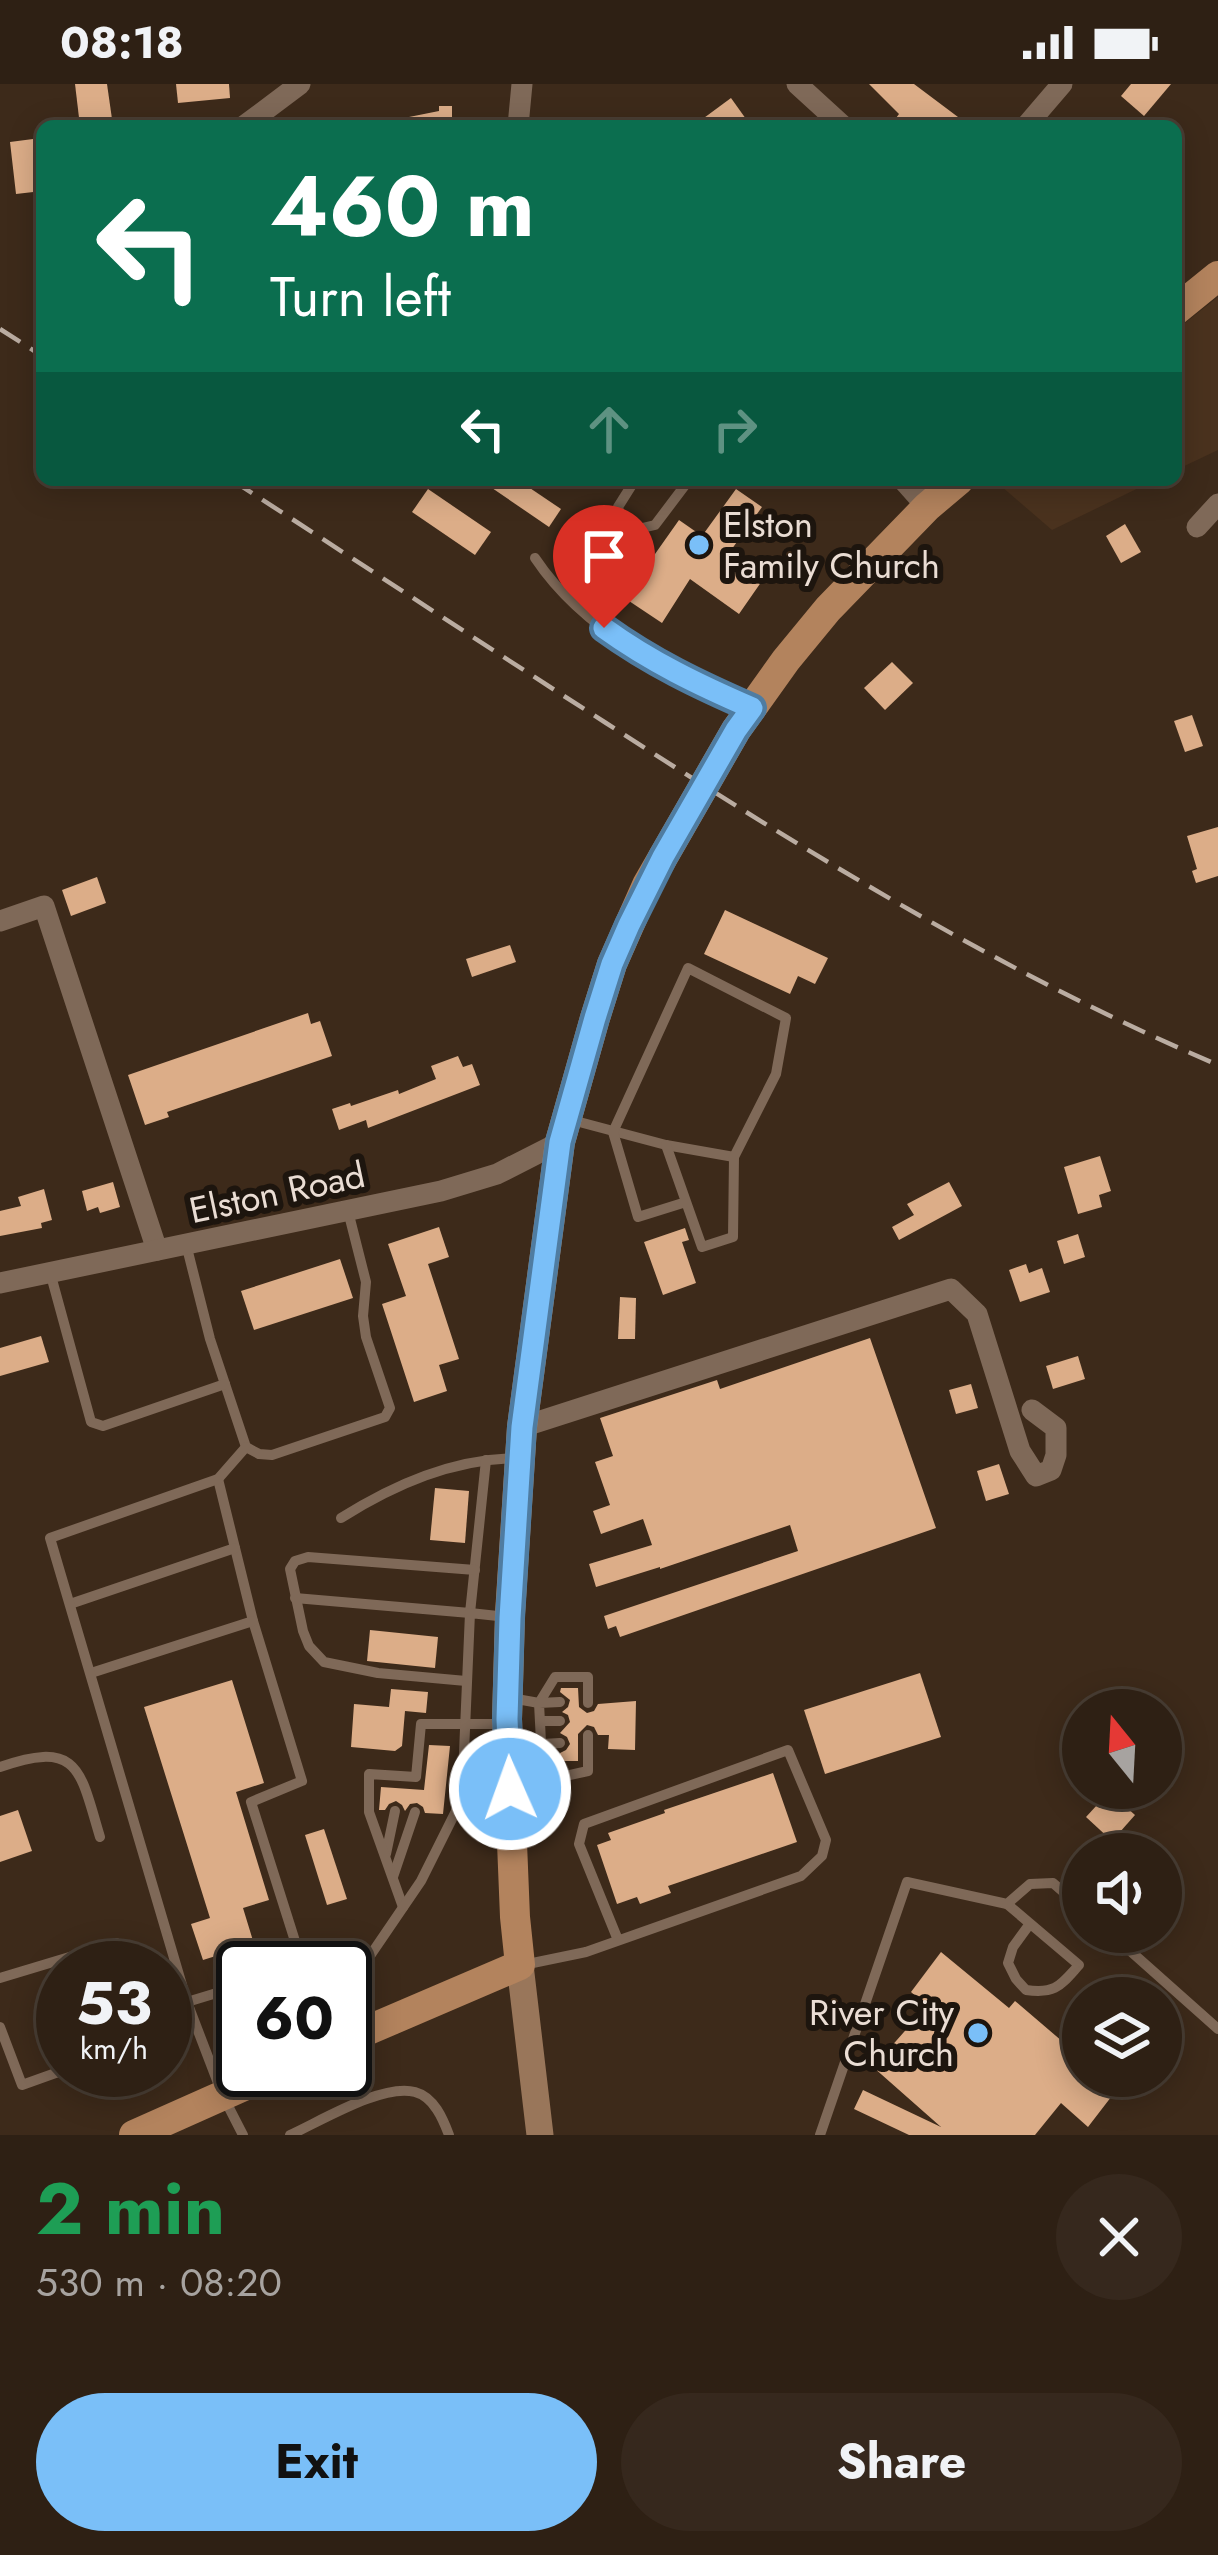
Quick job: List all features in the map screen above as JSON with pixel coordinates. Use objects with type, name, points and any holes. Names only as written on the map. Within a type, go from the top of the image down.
[{"type":"main road","points":[[1182,305],[1218,276]]},
{"type":"main road","points":[[372,2029],[520,1966],[508,1711],[521,1442],[564,1130],[612,964],[647,885],[744,719],[828,609],[952,486]]},
{"type":"main road","points":[[135,2135],[181,2126],[223,2097]]},
{"type":"street","points":[[252,120],[300,84]]},
{"type":"street","points":[[519,120],[522,84]]},
{"type":"street","points":[[796,84],[836,120]]},
{"type":"street","points":[[1031,120],[1062,84]]},
{"type":"street","points":[[908,486],[927,507]]},
{"type":"street","points":[[1197,527],[1218,504]]},
{"type":"street","points":[[0,920],[44,905],[158,1250]]},
{"type":"street","name":"Elston Road","points":[[0,1283],[463,1185],[497,1174],[564,1130]]},
{"type":"street","points":[[521,1442],[951,1288],[977,1314],[1020,1450],[1036,1476],[1051,1470],[1056,1428],[1032,1410]]},
{"type":"street","points":[[520,1966],[540,2135]]},
{"type":"lane","points":[[631,486],[618,507],[620,514],[638,529],[646,529],[655,525],[684,486]]},
{"type":"lane","points":[[535,558],[570,603],[639,654],[744,719]]},
{"type":"lane","points":[[666,1145],[702,1247],[734,1237],[734,1157],[776,1074],[786,1018],[688,968],[613,1132],[638,1217],[686,1202]]},
{"type":"lane","points":[[564,1130],[613,1132],[734,1157]]},
{"type":"lane","points":[[186,1244],[246,1447],[272,1455],[385,1417],[391,1408],[366,1337],[366,1282],[348,1211]]},
{"type":"lane","points":[[50,1273],[91,1422],[103,1426],[225,1384]]},
{"type":"lane","points":[[341,1518],[405,1483],[486,1460],[521,1442]]},
{"type":"lane","points":[[169,1941],[50,1538],[218,1479],[246,1447]]},
{"type":"lane","points":[[372,1952],[421,1882],[462,1799],[463,1781],[456,1761],[464,1724],[486,1460]]},
{"type":"lane","points":[[218,1479],[253,1621],[302,1781],[251,1802],[295,1941]]},
{"type":"lane","points":[[70,1604],[235,1547]]},
{"type":"lane","points":[[466,1681],[324,1662],[309,1646],[290,1569],[308,1557],[475,1570]]},
{"type":"lane","points":[[296,1598],[510,1618]]},
{"type":"lane","points":[[91,1673],[253,1621]]},
{"type":"lane","points":[[544,1781],[539,1702],[555,1677],[588,1677],[587,1702]]},
{"type":"lane","points":[[403,1907],[369,1812],[369,1774],[396,1782],[419,1781],[421,1724],[464,1724],[539,1702],[560,1702]]},
{"type":"lane","points":[[541,1721],[560,1721]]},
{"type":"lane","points":[[510,1789],[588,1772],[586,1741]]},
{"type":"lane","points":[[542,1744],[560,1743]]},
{"type":"lane","points":[[520,1966],[586,1952],[801,1876],[822,1856],[826,1840],[788,1750],[584,1825],[578,1844],[618,1940]]},
{"type":"lane","points":[[0,1767],[45,1756],[72,1764],[82,1777],[100,1837]]},
{"type":"lane","points":[[448,1780],[463,1781]]},
{"type":"lane","points":[[385,1857],[395,1811]]},
{"type":"lane","points":[[393,1879],[416,1812]]},
{"type":"lane","points":[[820,2135],[907,1882],[1007,1904],[1079,1965],[1060,1987],[1045,1993],[1027,1990],[1008,1963],[1029,1925]]},
{"type":"lane","points":[[1007,1904],[1030,1884],[1053,1883],[1062,1891]]},
{"type":"lane","points":[[1132,1953],[1218,2029]]},
{"type":"lane","points":[[0,1978],[36,1967]]},
{"type":"lane","points":[[192,2020],[216,2077]]},
{"type":"lane","points":[[0,2026],[22,2085],[36,2080]]},
{"type":"lane","points":[[290,2135],[387,2092],[418,2092],[439,2110],[449,2135]]},
{"type":"lane","points":[[224,2097],[243,2135]]},
{"type":"shaded area","points":[[1218,297],[1218,450],[1182,467],[1182,325]]},
{"type":"shaded area","points":[[1001,486],[1143,486],[1052,530]]},
{"type":"building","points":[[75,84],[107,84],[112,120],[79,120]]},
{"type":"building","points":[[176,84],[229,84],[230,98],[178,103]]},
{"type":"building","points":[[869,84],[914,84],[962,120],[894,120],[899,114]]},
{"type":"building","points":[[1131,84],[1171,84],[1144,116],[1121,96]]},
{"type":"building","points":[[731,98],[747,120],[701,120]]},
{"type":"building","points":[[439,106],[452,106],[452,120],[394,120],[439,111]]},
{"type":"building","points":[[33,139],[36,192],[16,194],[10,142]]},
{"type":"building","points":[[527,486],[561,509],[549,527],[492,488]]},
{"type":"building","points":[[428,489],[491,532],[475,555],[412,512]]},
{"type":"building","name":"Elston Family Church","points":[[736,489],[762,507],[729,553],[764,578],[739,614],[690,579],[662,623],[629,601],[636,590],[617,577],[628,561],[643,571],[679,520],[702,536]]},
{"type":"building","points":[[1125,524],[1141,552],[1121,563],[1106,536]]},
{"type":"building","points":[[892,662],[913,683],[885,710],[864,688]]},
{"type":"building","points":[[1192,715],[1203,746],[1185,752],[1174,721]]},
{"type":"building","points":[[1218,827],[1218,876],[1196,883],[1192,871],[1197,869],[1187,836]]},
{"type":"building","points":[[97,877],[106,903],[71,916],[62,890]]},
{"type":"building","points":[[725,910],[828,958],[815,984],[798,976],[790,994],[704,954]]},
{"type":"building","points":[[510,945],[516,962],[472,977],[466,959]]},
{"type":"building","points":[[308,1013],[311,1024],[320,1021],[332,1056],[167,1112],[169,1117],[145,1125],[128,1075]]},
{"type":"building","points":[[458,1056],[463,1067],[472,1064],[480,1085],[368,1128],[366,1120],[339,1130],[332,1109],[398,1090],[399,1094],[436,1079],[431,1066]]},
{"type":"building","points":[[1100,1156],[1111,1191],[1099,1195],[1102,1207],[1078,1214],[1064,1167]]},
{"type":"building","points":[[113,1182],[120,1207],[87,1211],[82,1191]]},
{"type":"building","points":[[949,1182],[962,1206],[899,1240],[892,1227],[914,1215],[907,1204]]},
{"type":"building","points":[[44,1189],[52,1220],[41,1223],[42,1228],[0,1236],[0,1211],[21,1206],[18,1197]]},
{"type":"building","points":[[439,1227],[449,1257],[428,1264],[459,1359],[439,1365],[447,1391],[414,1402],[382,1304],[406,1296],[388,1244]]},
{"type":"building","points":[[685,1228],[689,1240],[682,1242],[696,1283],[663,1295],[644,1242]]},
{"type":"building","points":[[1078,1234],[1085,1257],[1064,1264],[1057,1241]]},
{"type":"building","points":[[340,1259],[353,1298],[254,1330],[241,1291]]},
{"type":"building","points":[[1026,1264],[1029,1273],[1042,1268],[1050,1292],[1020,1302],[1009,1270]]},
{"type":"building","points":[[620,1297],[636,1298],[635,1339],[618,1339]]},
{"type":"building","points":[[41,1336],[49,1362],[0,1376],[0,1348]]},
{"type":"building","points":[[870,1338],[936,1528],[620,1637],[616,1626],[608,1629],[604,1616],[798,1551],[790,1525],[596,1587],[589,1564],[652,1545],[643,1519],[601,1534],[593,1511],[610,1505],[595,1462],[613,1456],[600,1418],[717,1380],[720,1389]]},
{"type":"building","points":[[1078,1356],[1085,1379],[1053,1389],[1046,1366]]},
{"type":"building","points":[[971,1384],[978,1408],[956,1414],[949,1390]]},
{"type":"building","points":[[999,1464],[1009,1494],[986,1501],[977,1471]]},
{"type":"building","points":[[435,1488],[469,1491],[465,1543],[430,1540]]},
{"type":"building","points":[[370,1630],[438,1637],[435,1668],[367,1661]]},
{"type":"building","points":[[920,1673],[941,1737],[825,1774],[804,1710]]},
{"type":"building","points":[[232,1680],[264,1783],[236,1792],[269,1900],[243,1908],[253,1941],[216,1941],[216,1956],[203,1960],[191,1924],[210,1918],[144,1707]]},
{"type":"building","points":[[561,1688],[578,1688],[579,1707],[587,1713],[598,1704],[636,1701],[635,1750],[608,1749],[609,1735],[598,1735],[587,1725],[578,1734],[578,1761],[560,1761],[560,1753],[570,1744],[560,1733],[570,1722],[562,1712],[570,1700]]},
{"type":"building","points":[[391,1689],[428,1692],[426,1713],[405,1711],[402,1746],[395,1751],[351,1747],[354,1704],[389,1707]]},
{"type":"building","points":[[429,1745],[450,1746],[443,1814],[425,1813],[417,1803],[405,1811],[396,1801],[379,1810],[381,1787],[424,1790]]},
{"type":"building","points":[[773,1773],[797,1842],[668,1886],[671,1893],[640,1904],[637,1897],[617,1904],[597,1845],[611,1840],[608,1833]]},
{"type":"building","points":[[1093,1809],[1128,1809],[1135,1815],[1119,1833],[1103,1833],[1086,1817]]},
{"type":"building","points":[[18,1810],[32,1851],[0,1862],[0,1816]]},
{"type":"building","points":[[324,1829],[347,1899],[327,1905],[305,1835]]},
{"type":"building","name":"River City Church","points":[[941,1952],[1009,2008],[1015,2001],[1062,2041],[1062,2097],[1111,2097],[1088,2127],[1061,2103],[1035,2135],[909,2135],[854,2109],[863,2090],[941,2127],[873,2067],[927,2006],[911,1992]]},
{"type":"railway","points":[[0,329],[36,352]]},
{"type":"railway","points":[[241,486],[829,863],[1059,991],[1218,1065]]},
{"type":"place","name":"Elston Family Church","points":[[699,545]]},
{"type":"place","name":"River City Church","points":[[978,2033]]},
{"type":"route","points":[[510,1789],[510,1618],[522,1427],[560,1142],[612,964],[629,925],[647,885],[752,708],[683,679],[604,628]]}]
